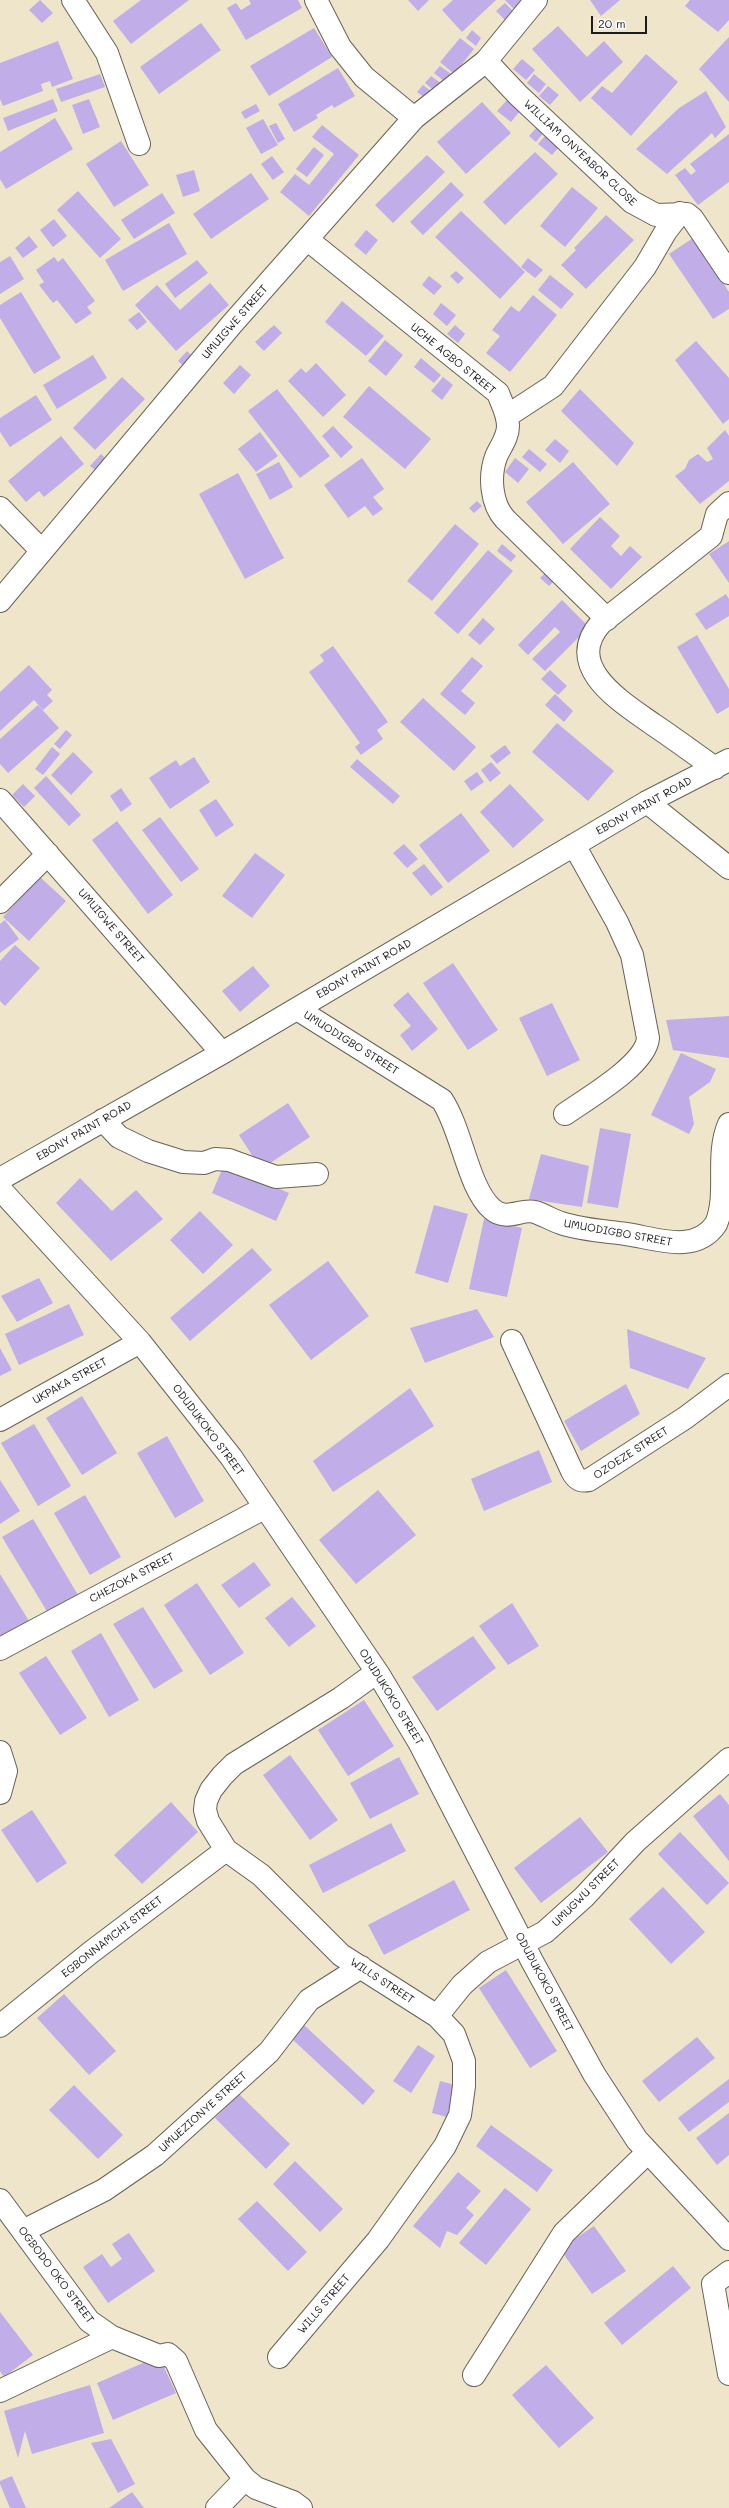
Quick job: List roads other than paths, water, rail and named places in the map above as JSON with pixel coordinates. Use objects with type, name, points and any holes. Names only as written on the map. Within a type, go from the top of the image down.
[{"type":"street","points":[[73,0],[107,53],[139,144]]},
{"type":"street","points":[[316,0],[340,47],[364,77],[414,118]]},
{"type":"street","name":"UMUIGWE STREET","points":[[0,601],[41,550],[232,324],[308,240],[414,118],[486,61],[536,0]]},
{"type":"street","name":"WILLIAM ONYEABOR CLOSE","points":[[486,61],[518,95],[632,202],[656,215],[680,213]]},
{"type":"street","points":[[507,416],[553,386],[645,267],[666,231],[680,213],[687,214],[692,218],[729,272]]},
{"type":"street","name":"UCHE AGBO STREET","points":[[308,240],[498,393],[507,416],[508,427],[505,441],[493,467],[492,478],[496,507],[505,519],[607,619]]},
{"type":"street","points":[[722,764],[622,702],[596,676],[591,666],[588,643],[592,633],[607,619],[711,536],[717,514],[729,503]]},
{"type":"street","points":[[0,508],[41,550]]},
{"type":"street","name":"EBONY PAINT ROAD","points":[[0,1179],[222,1053],[647,802],[722,764]]},
{"type":"street","name":"UMUIGWE STREET","points":[[0,800],[222,1053]]},
{"type":"street","points":[[647,802],[729,868]]},
{"type":"street","points":[[564,1114],[637,1060],[648,1045],[648,1038],[632,955],[617,922],[574,845]]},
{"type":"street","points":[[0,902],[48,854]]},
{"type":"street","name":"UMUODIGBO STREET","points":[[297,1009],[442,1100],[453,1122],[482,1196],[494,1211],[504,1215],[513,1216],[528,1211],[536,1212],[576,1227],[627,1234],[661,1242],[677,1243],[706,1236],[724,1210],[726,1192],[725,1143],[729,1124]]},
{"type":"street","points":[[103,1120],[119,1137],[148,1151],[183,1162],[204,1163],[215,1159],[229,1160],[276,1176],[317,1174]]},
{"type":"street","name":"ODUDUKOKO STREET","points":[[0,1189],[140,1342],[231,1457],[264,1508],[377,1672],[419,1742],[524,1944],[594,2074],[647,2153],[729,2239]]},
{"type":"street","name":"OZOEZE STREET","points":[[512,1341],[572,1471],[576,1478],[583,1481],[590,1480],[625,1459],[685,1418],[729,1385]]},
{"type":"street","name":"UKPAKA STREET","points":[[0,1420],[140,1342]]},
{"type":"street","name":"CHEZOKA STREET","points":[[0,1649],[264,1508]]},
{"type":"street","name":"WILLS STREET","points":[[280,2357],[378,2240],[413,2194],[445,2146],[457,2123],[463,2097],[464,2061],[454,2034],[437,2016],[341,1955],[261,1875],[226,1850],[208,1821],[205,1810],[206,1801],[222,1776],[234,1764],[341,1698],[377,1672]]},
{"type":"street","points":[[0,1752],[6,1771],[0,1793]]},
{"type":"street","name":"UMUGWU STREET","points":[[437,2016],[470,1976],[497,1956],[524,1944],[545,1932],[584,1897],[635,1842],[729,1759]]},
{"type":"street","name":"EGBONNAMCHI STREET","points":[[0,2026],[90,1953],[226,1850]]},
{"type":"street","name":"UMUEZIONYE STREET","points":[[23,2231],[104,2190],[155,2155],[269,2052],[309,2000],[361,1967]]},
{"type":"street","points":[[474,2375],[564,2233],[647,2153]]},
{"type":"street","name":"OGBODO OKO STREET","points":[[0,2200],[89,2321],[112,2337],[159,2356],[168,2354],[176,2361],[206,2430],[245,2479],[256,2488],[293,2502],[301,2508]]},
{"type":"street","points":[[729,2272],[713,2284],[729,2374]]},
{"type":"street","points":[[0,2391],[112,2337]]},
{"type":"street","points":[[217,2508],[245,2479]]}]
